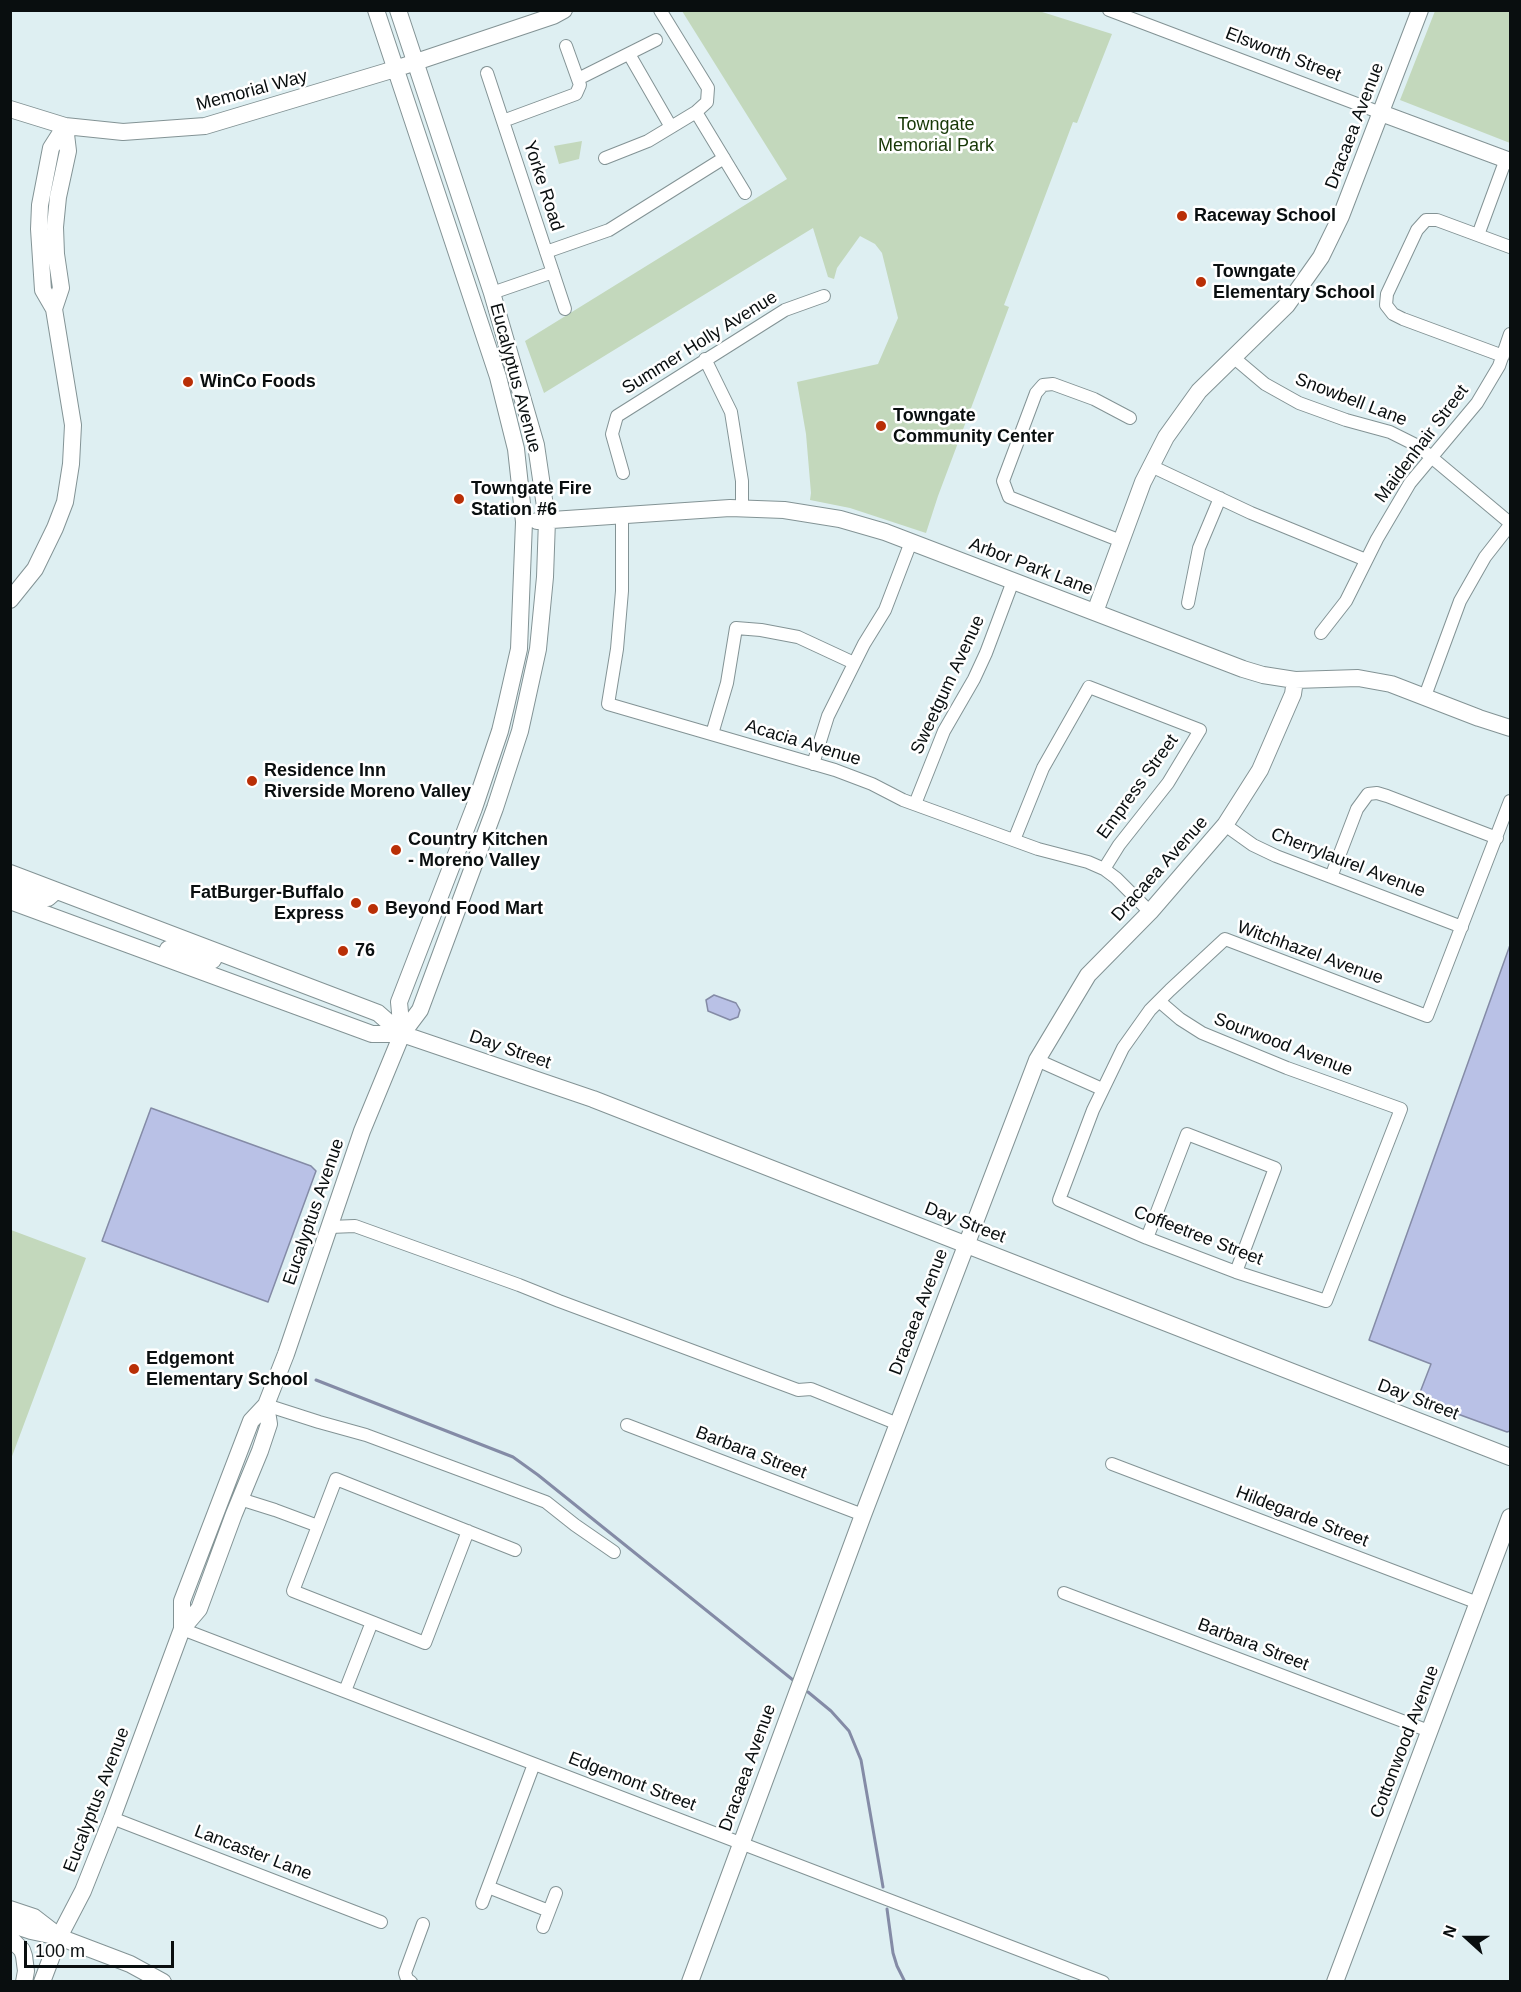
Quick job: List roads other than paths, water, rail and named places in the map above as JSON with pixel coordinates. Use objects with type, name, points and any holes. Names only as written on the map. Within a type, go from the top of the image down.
[{"type":"main road","name":"Eucalyptus Avenue","points":[[376,10],[498,377],[516,449],[524,522],[519,649],[500,731],[399,1002],[402,1034]]},
{"type":"main road","name":"Eucalyptus Avenue","points":[[182,1629],[182,1601],[218,1505],[251,1421],[266,1405],[362,1131],[402,1034],[420,1011],[485,835],[520,731],[536,660],[545,577],[547,520],[536,445],[492,293],[398,10]]},
{"type":"main road","points":[[395,69],[553,16],[564,10]]},
{"type":"main road","name":"Dracaea Avenue","points":[[1095,612],[1151,466],[1166,437],[1199,391],[1287,305],[1322,257],[1341,216],[1420,10]]},
{"type":"main road","name":"Memorial Way","points":[[10,109],[65,126],[123,132],[205,126],[395,69]]},
{"type":"main road","name":"Elsworth Street","points":[[1381,113],[1508,160]]},
{"type":"main road","points":[[10,600],[35,569],[55,528],[65,501],[71,464],[73,425],[54,309],[43,290],[39,229],[40,205],[51,148],[65,126]]},
{"type":"main road","points":[[454,245],[463,246],[478,288],[492,293]]},
{"type":"main road","points":[[471,293],[483,306],[508,374],[520,385]]},
{"type":"main road","name":"Arbor Park Lane","points":[[524,522],[742,508],[784,510],[835,518],[863,524],[1243,669],[1295,680],[1358,678],[1391,684],[1510,728]]},
{"type":"main road","name":"Dracaea Avenue","points":[[690,1982],[863,1515],[1037,1060],[1088,975],[1150,912],[1225,825],[1260,770],[1293,694],[1295,680]]},
{"type":"main road","points":[[485,835],[482,810],[499,764],[502,749],[500,731]]},
{"type":"main road","points":[[444,944],[450,903],[467,855],[460,842]]},
{"type":"main road","name":"Day Street","points":[[10,873],[378,1013],[402,1034]]},
{"type":"main road","points":[[10,888],[48,898],[56,891]]},
{"type":"main road","name":"Day Street","points":[[10,901],[372,1034],[402,1034],[593,1099],[1510,1457]]},
{"type":"main road","points":[[137,947],[171,949],[209,962],[213,960],[217,952]]},
{"type":"main road","points":[[226,981],[230,973],[237,972],[268,983],[294,981]]},
{"type":"main road","name":"Eucalyptus Avenue","points":[[42,1982],[59,1937],[83,1891],[112,1818],[182,1629],[199,1609],[269,1424],[266,1405]]},
{"type":"main road","name":"Cottonwood Avenue","points":[[1335,1982],[1510,1517]]},
{"type":"main road","points":[[10,1909],[34,1917],[59,1937]]},
{"type":"main road","points":[[10,1924],[59,1937],[130,1964],[163,1982]]},
{"type":"main road","points":[[10,1938],[22,1950],[24,1956],[26,1971],[24,1982]]},
{"type":"street","points":[[605,158],[648,141],[696,112],[707,102],[708,88],[660,10]]},
{"type":"street","name":"Elsworth Street","points":[[1116,12],[1381,113]]},
{"type":"street","points":[[578,79],[656,40]]},
{"type":"street","points":[[503,121],[576,94],[580,89],[578,79],[566,46]]},
{"type":"street","points":[[629,54],[671,127]]},
{"type":"street","name":"Yorke Road","points":[[487,73],[565,309]]},
{"type":"street","points":[[696,112],[745,194]]},
{"type":"street","points":[[546,252],[609,230],[724,158]]},
{"type":"street","points":[[1478,235],[1508,160]]},
{"type":"street","points":[[1503,356],[1403,319],[1393,314],[1386,305],[1387,294],[1417,230],[1426,220],[1437,220],[1510,247]]},
{"type":"street","points":[[492,293],[553,272]]},
{"type":"street","name":"Summer Holly Avenue","points":[[623,473],[612,434],[617,416],[785,310],[824,296]]},
{"type":"street","name":"Maidenhair Street","points":[[1321,633],[1346,601],[1392,512],[1410,483],[1477,403],[1499,366],[1510,334]]},
{"type":"street","name":"Snowbell Lane","points":[[1233,357],[1265,384],[1299,403],[1346,420],[1390,432],[1418,446],[1510,524]]},
{"type":"street","points":[[705,359],[731,412],[742,481],[742,508]]},
{"type":"street","points":[[1121,541],[1009,497],[1003,481],[1036,393],[1043,385],[1053,384],[1094,399],[1130,418]]},
{"type":"street","points":[[1151,466],[1366,560]]},
{"type":"street","points":[[1188,603],[1199,548],[1220,498]]},
{"type":"street","name":"Acacia Avenue","points":[[622,514],[622,591],[617,649],[608,704],[851,776],[915,804],[1038,849],[1088,862],[1104,869],[1116,878],[1150,912]]},
{"type":"street","points":[[1425,696],[1460,601],[1485,557],[1510,524]]},
{"type":"street","points":[[813,764],[828,716],[854,663],[885,610],[911,542]]},
{"type":"street","name":"Sweetgum Avenue","points":[[915,804],[944,731],[986,653],[1013,581]]},
{"type":"street","points":[[712,734],[727,683],[736,628],[798,637],[854,663]]},
{"type":"street","name":"Empress Street","points":[[1014,840],[1043,768],[1089,687],[1200,730],[1168,783],[1119,844],[1104,869]]},
{"type":"street","points":[[1331,877],[1357,809],[1368,794],[1377,793],[1387,796],[1497,838]]},
{"type":"street","name":"Witchhazel Avenue","points":[[1059,1200],[1102,1089],[1123,1048],[1150,1010],[1225,939],[1427,1016],[1510,801]]},
{"type":"street","name":"Cherrylaurel Avenue","points":[[1225,825],[1264,851],[1462,927]]},
{"type":"street","name":"Sourwood Avenue","points":[[1159,1001],[1180,1019],[1202,1033],[1287,1068],[1401,1109],[1326,1301]]},
{"type":"street","points":[[1037,1060],[1102,1089]]},
{"type":"street","points":[[1147,1238],[1187,1134],[1275,1168],[1236,1272]]},
{"type":"street","name":"Coffeetree Street","points":[[1059,1200],[1147,1238],[1236,1272],[1326,1301]]},
{"type":"street","points":[[330,1227],[355,1226],[798,1390],[811,1389],[898,1424]]},
{"type":"street","points":[[266,1405],[366,1435],[546,1502],[614,1552]]},
{"type":"street","name":"Barbara Street","points":[[627,1425],[863,1515]]},
{"type":"street","name":"Hildegarde Street","points":[[1112,1464],[1478,1603]]},
{"type":"street","points":[[468,1532],[425,1643],[293,1591],[336,1479],[515,1550]]},
{"type":"street","points":[[240,1499],[318,1526]]},
{"type":"street","name":"Barbara Street","points":[[1064,1593],[1429,1731]]},
{"type":"street","points":[[345,1691],[372,1622]]},
{"type":"street","name":"Edgemont Street","points":[[182,1629],[1103,1982]]},
{"type":"street","points":[[482,1903],[534,1764]]},
{"type":"street","name":"Lancaster Lane","points":[[112,1818],[381,1922]]},
{"type":"street","points":[[488,1887],[549,1911]]},
{"type":"street","points":[[543,1927],[556,1893]]},
{"type":"street","points":[[411,1982],[405,1973],[423,1924]]},
{"type":"water","points":[[1510,945],[1510,1431],[1507,1432],[1433,1405],[1419,1395],[1431,1364],[1369,1340]]},
{"type":"water","points":[[714,995],[736,1003],[740,1010],[738,1017],[730,1020],[708,1011],[706,1000]]},
{"type":"water","points":[[151,1108],[311,1166],[316,1171],[268,1302],[102,1241]]},
{"type":"waterway","points":[[316,1380],[513,1457],[793,1680]]},
{"type":"waterway","points":[[808,1692],[831,1711],[849,1731],[861,1760],[883,1887]]},
{"type":"waterway","points":[[887,1909],[893,1953],[905,1982]]},
{"type":"place","name":"Raceway School","points":[[1182,216]]},
{"type":"place","name":"Towngate Elementary School","points":[[1201,282]]},
{"type":"place","name":"WinCo Foods","points":[[188,382]]},
{"type":"place","name":"Towngate Community Center","points":[[881,426]]},
{"type":"place","name":"Towngate Fire Station #6","points":[[459,499]]},
{"type":"place","name":"Residence Inn Riverside Moreno Valley","points":[[252,781]]},
{"type":"place","name":"Country Kitchen - Moreno Valley","points":[[396,850]]},
{"type":"place","name":"FatBurger-Buffalo Express","points":[[356,903]]},
{"type":"place","name":"Beyond Food Mart","points":[[373,909]]},
{"type":"place","name":"76","points":[[343,951]]},
{"type":"place","name":"Edgemont Elementary School","points":[[134,1369]]},
{"type":"park label","name":"Towngate Memorial Park","points":[[936,135]]}]
